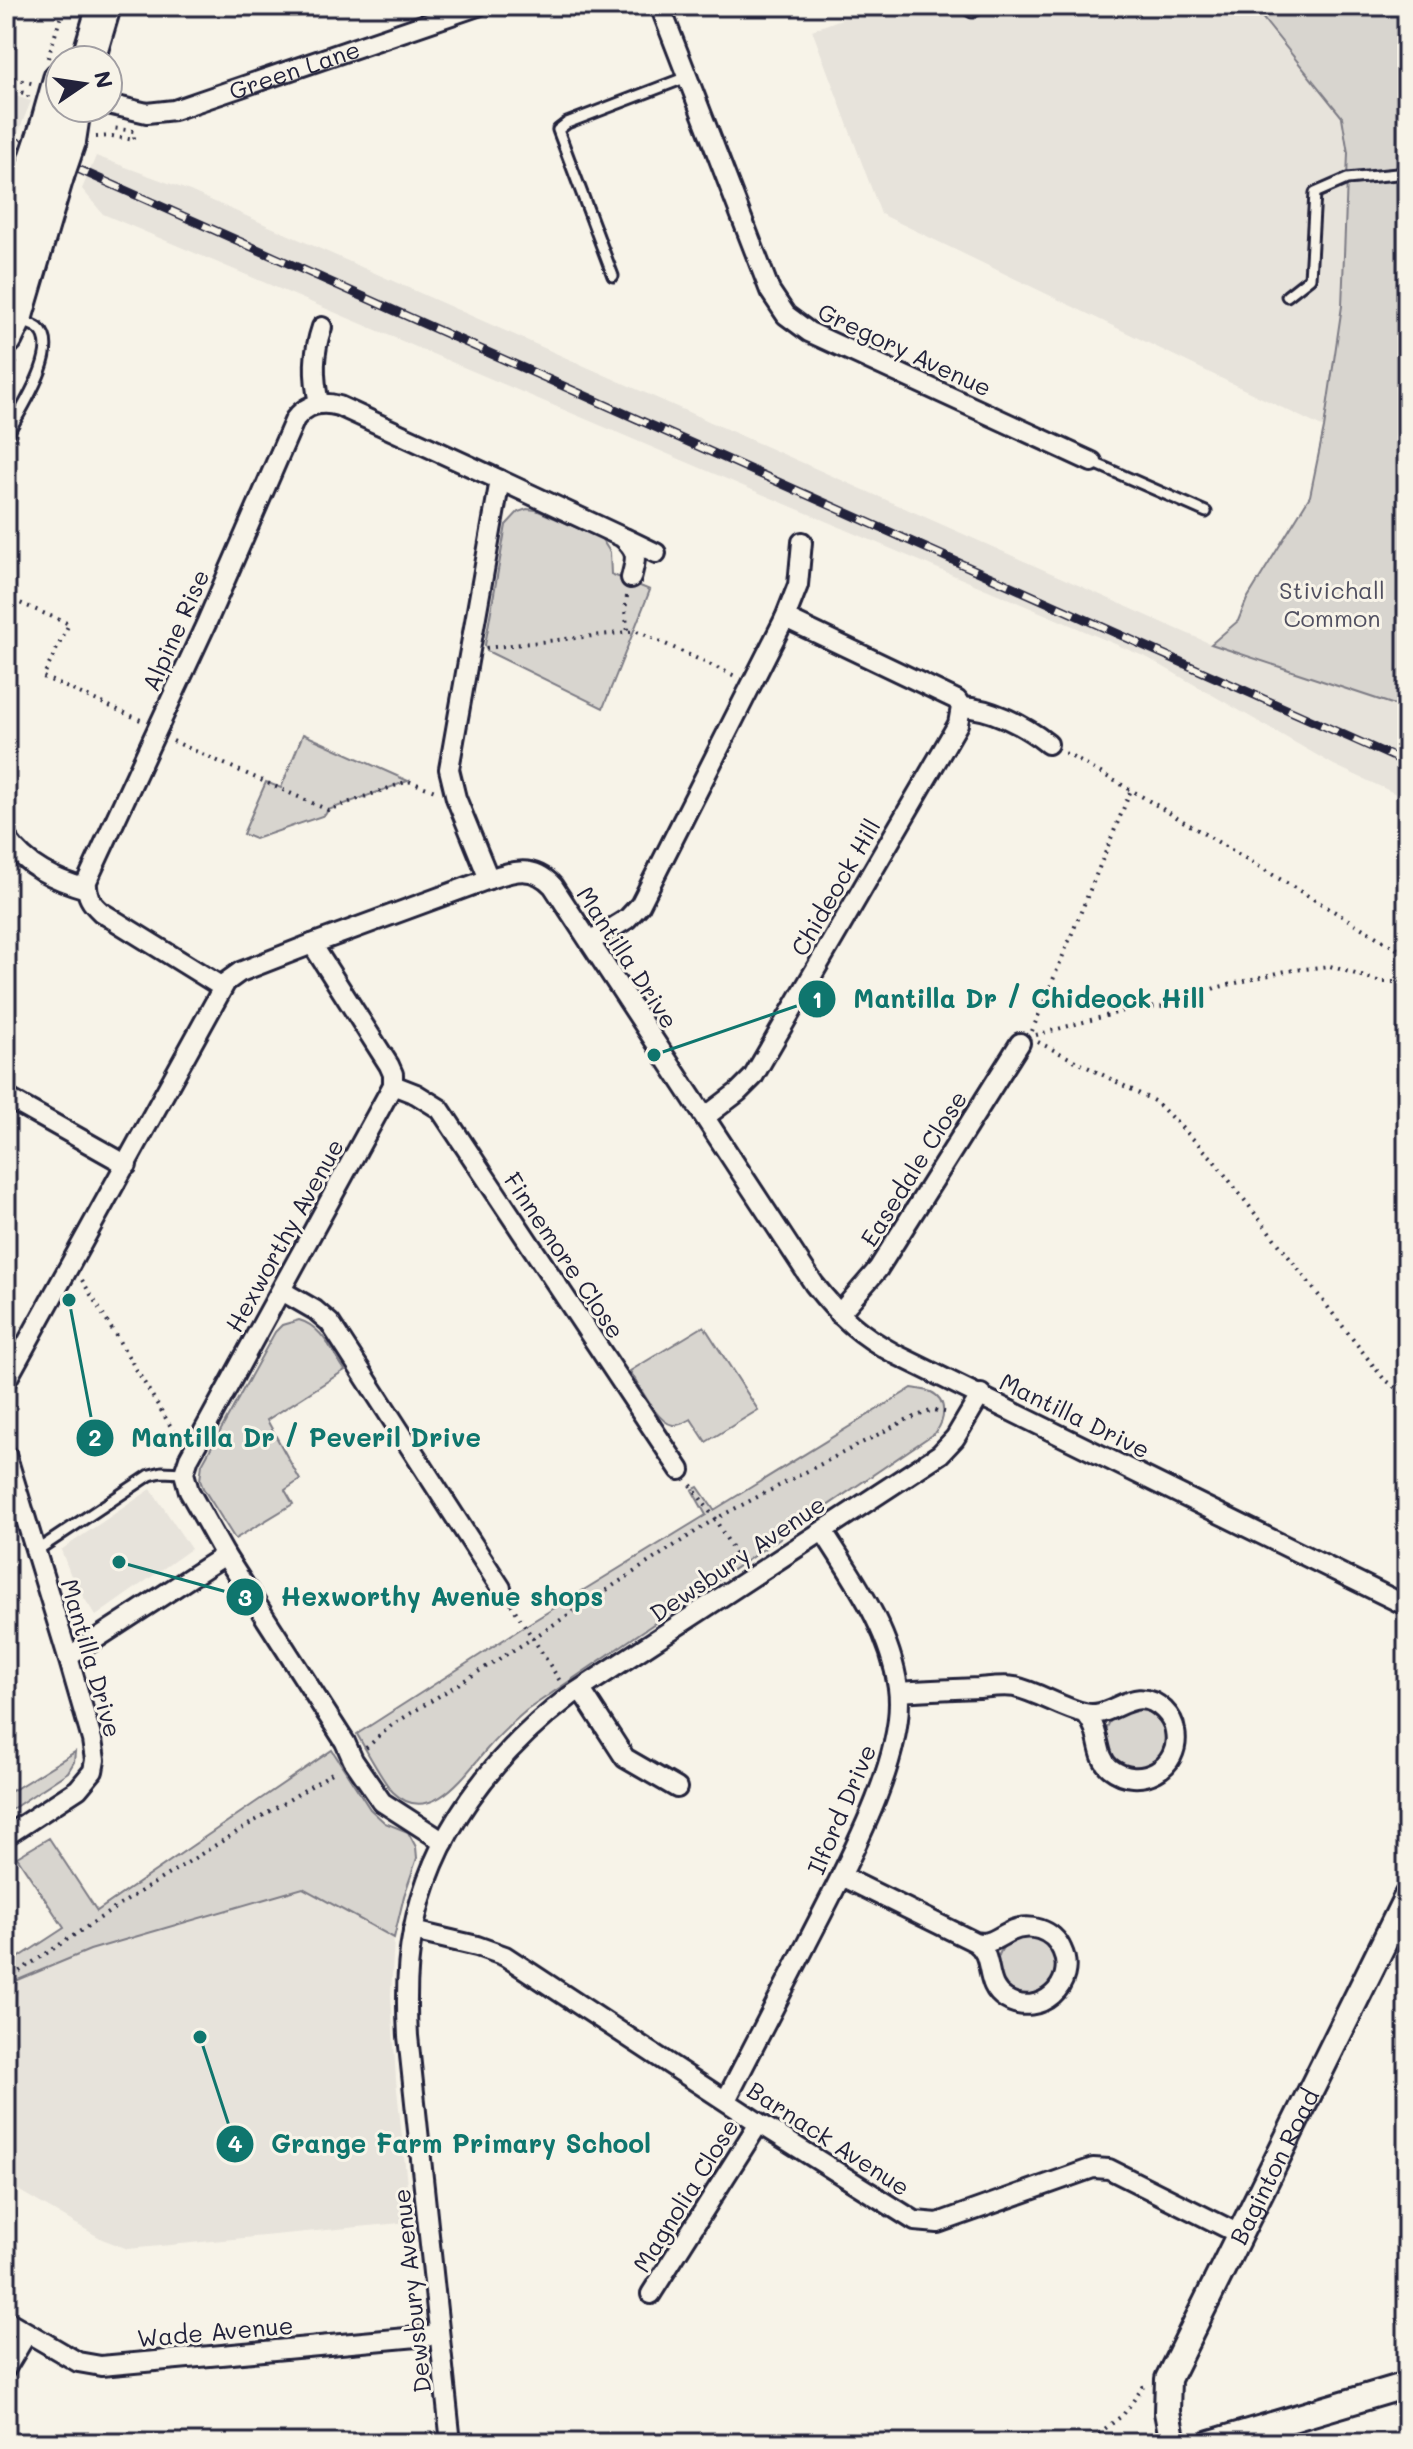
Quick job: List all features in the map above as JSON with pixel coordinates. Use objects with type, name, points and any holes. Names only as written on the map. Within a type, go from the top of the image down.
[{"type":"highway","points":[[64,44],[81,6]]},
{"type":"highway","points":[[93,44],[104,6]]},
{"type":"highway","points":[[10,328],[45,170],[61,125]]},
{"type":"highway","points":[[9,240],[45,170]]},
{"type":"street","name":"Green Lane","points":[[124,108],[147,113],[174,110],[478,6]]},
{"type":"street","name":"Gregory Avenue","points":[[660,6],[770,291],[786,315],[809,332],[1092,462]]},
{"type":"street","points":[[322,327],[314,364],[319,403],[339,406],[656,553]]},
{"type":"street","name":"Alpine Rise","points":[[87,889],[90,873],[206,624],[295,419],[305,408],[319,403]]},
{"type":"street","points":[[489,879],[456,798],[449,769],[500,480]]},
{"type":"street","points":[[622,537],[633,546],[636,555],[631,578]]},
{"type":"street","points":[[590,942],[627,919],[640,905],[785,618],[798,585],[802,542]]},
{"type":"street","points":[[785,618],[951,695],[961,707],[975,708],[1030,730],[1048,744]]},
{"type":"street","name":"Chideock Hill","points":[[705,1117],[753,1077],[958,724],[961,707]]},
{"type":"street","points":[[6,1381],[222,987],[101,912],[91,904],[87,889],[60,882],[16,852],[7,839]]},
{"type":"street","name":"Mantilla Drive","points":[[222,987],[235,975],[489,879],[519,870],[538,873],[553,886],[814,1284],[839,1314],[864,1337],[1407,1606]]},
{"type":"street","points":[[312,944],[389,1065],[393,1085]]},
{"type":"street","name":"Easedale Close","points":[[839,1314],[878,1269],[1024,1040]]},
{"type":"street","name":"Hexworthy Avenue","points":[[187,1465],[393,1085]]},
{"type":"street","name":"Finnemore Close","points":[[393,1085],[416,1094],[440,1109],[680,1470]]},
{"type":"street","points":[[6,1097],[127,1165]]},
{"type":"street","points":[[282,1291],[315,1310],[330,1323],[501,1588]]},
{"type":"street","name":"Dewsbury Avenue","points":[[451,2443],[406,1993],[413,1931],[428,1876],[444,1842],[471,1794],[502,1756],[539,1720],[940,1454],[955,1438],[981,1394]]},
{"type":"street","name":"Mantilla Drive","points":[[6,1454],[68,1657],[95,1760],[93,1771],[78,1789],[6,1836]]},
{"type":"street","points":[[187,1465],[189,1491],[225,1555],[345,1742],[353,1760],[382,1802],[444,1842]]},
{"type":"street","name":"Ilford Drive","points":[[726,2100],[841,1876],[882,1784],[897,1737],[899,1692],[893,1659],[879,1623],[823,1531]]},
{"type":"street","points":[[68,1657],[225,1555]]},
{"type":"street","points":[[899,1692],[1011,1686],[1044,1695],[1086,1714],[1097,1731],[1102,1757],[1120,1774],[1139,1778],[1149,1776],[1172,1759],[1176,1744],[1174,1726],[1169,1716],[1154,1702],[1135,1700],[1097,1714],[1086,1714]]},
{"type":"street","points":[[576,1693],[625,1758],[683,1790]]},
{"type":"street","points":[[841,1876],[975,1942],[985,1951],[987,1971],[997,1992],[1015,2004],[1036,2005],[1045,2001],[1064,1981],[1062,1948],[1049,1933],[1040,1929],[1020,1928],[990,1943],[975,1942]]},
{"type":"street","name":"Baginton Road","points":[[1173,2443],[1167,2412],[1168,2379],[1407,1896]]},
{"type":"street","name":"Barnack Avenue","points":[[413,1931],[505,1956],[915,2221],[938,2223],[1093,2168],[1109,2169],[1239,2234]]},
{"type":"street","name":"Magnolia Close","points":[[651,2294],[759,2123]]},
{"type":"street","name":"Wade Avenue","points":[[6,2320],[78,2362],[101,2366],[439,2335]]},
{"type":"street","points":[[6,2368],[27,2333]]},
{"type":"street","points":[[1211,2443],[1407,2385]]},
{"type":"lane","points":[[962,6],[972,12],[984,6]]},
{"type":"lane","points":[[613,276],[558,130],[567,123],[687,77]]},
{"type":"lane","points":[[1287,296],[1310,278],[1315,193],[1347,179],[1407,173]]},
{"type":"lane","points":[[6,437],[46,356],[46,340],[39,329],[10,328]]},
{"type":"lane","points":[[1092,462],[1206,512]]},
{"type":"lane","points":[[36,1551],[150,1475],[187,1465]]},
{"type":"path","points":[[57,44],[64,6]]},
{"type":"path","points":[[6,77],[26,83],[44,74]]},
{"type":"path","points":[[6,88],[28,94],[61,125],[134,140],[134,131],[111,128]]},
{"type":"path","points":[[629,632],[625,611],[631,578]]},
{"type":"path","points":[[6,597],[69,624],[43,677],[149,724],[162,737],[328,810],[408,781],[456,798]]},
{"type":"path","points":[[472,650],[637,631],[751,684]]},
{"type":"path","points":[[1048,744],[1407,955]]},
{"type":"path","points":[[1024,1040],[1131,790]]},
{"type":"path","points":[[1024,1040],[1131,1009],[1173,1006],[1215,988],[1286,971],[1330,966],[1381,982],[1407,982]]},
{"type":"path","points":[[1024,1040],[1156,1102],[1211,1157],[1383,1378],[1407,1396]]},
{"type":"path","points":[[72,1264],[187,1465]]},
{"type":"path","points":[[6,1980],[135,1895],[353,1760],[392,1725],[533,1638],[715,1519],[906,1420],[933,1410],[969,1415]]},
{"type":"path","points":[[680,1470],[715,1519],[750,1579]]},
{"type":"path","points":[[501,1588],[533,1638],[576,1693]]},
{"type":"path","points":[[1086,2443],[1123,2415],[1143,2387],[1168,2379]]},
{"type":"shaded area","points":[[876,6],[1253,6],[1342,117],[1348,152],[1342,306],[1324,428],[881,214],[812,30]]},
{"type":"shaded area","points":[[6,93],[31,101],[10,153],[6,150]]},
{"type":"shaded area","points":[[96,156],[190,191],[1211,644],[1407,709],[1407,799],[1334,765],[1148,658],[103,214],[82,189]]},
{"type":"shaded area","points":[[151,1489],[191,1549],[96,1616],[73,1581],[61,1550]]},
{"type":"shaded area","points":[[303,1888],[394,1938],[391,1994],[396,2080],[411,2222],[128,2249],[102,2239],[6,2183],[6,1985],[90,1950]]},
{"type":"green space","name":"Stivichall Common","points":[[1253,6],[1407,6],[1407,709],[1211,644],[1238,621],[1247,599],[1310,496],[1324,428],[1342,306],[1348,153],[1342,117]]},
{"type":"green space","points":[[527,509],[601,538],[610,552],[611,574],[650,590],[603,708],[487,651],[485,645],[506,525],[518,512]]},
{"type":"green space","points":[[303,734],[408,781],[255,839],[243,834],[266,782],[281,788]]},
{"type":"green space","points":[[299,1320],[320,1334],[345,1370],[267,1420],[300,1480],[285,1490],[293,1504],[235,1539],[203,1488],[200,1480],[202,1464],[275,1332],[282,1325]]},
{"type":"green space","points":[[704,1326],[758,1410],[706,1442],[691,1419],[676,1425],[661,1418],[630,1371]]},
{"type":"green space","points":[[912,1388],[931,1392],[940,1400],[943,1416],[936,1432],[527,1710],[446,1793],[420,1804],[407,1801],[389,1787],[357,1734],[706,1515],[692,1490],[698,1487],[714,1510]]},
{"type":"green space","points":[[1137,1707],[1155,1713],[1163,1721],[1169,1739],[1163,1757],[1155,1765],[1137,1771],[1119,1765],[1111,1757],[1105,1739],[1111,1721],[1119,1713]]},
{"type":"green space","points":[[332,1750],[370,1809],[385,1823],[408,1832],[416,1847],[417,1858],[394,1938],[303,1888],[90,1950],[6,1985],[6,1966],[64,1928],[17,1857],[49,1838],[97,1911]]},
{"type":"green space","points":[[75,1752],[68,1772],[6,1813],[6,1783],[12,1791]]},
{"type":"green space","points":[[1028,1935],[1040,1937],[1050,1944],[1057,1954],[1057,1978],[1050,1988],[1040,1995],[1028,1997],[1016,1995],[1006,1988],[999,1978],[997,1966],[999,1954],[1006,1944],[1016,1937]]},
{"type":"railway","points":[[6,137],[1407,763]]},
{"type":"place","name":"Mantilla Dr / Chideock Hill","points":[[654,1055]]},
{"type":"place","name":"Mantilla Dr / Peveril Drive","points":[[69,1300]]},
{"type":"place","name":"Hexworthy Avenue shops","points":[[119,1562]]},
{"type":"place","name":"Grange Farm Primary School","points":[[200,2037]]}]
